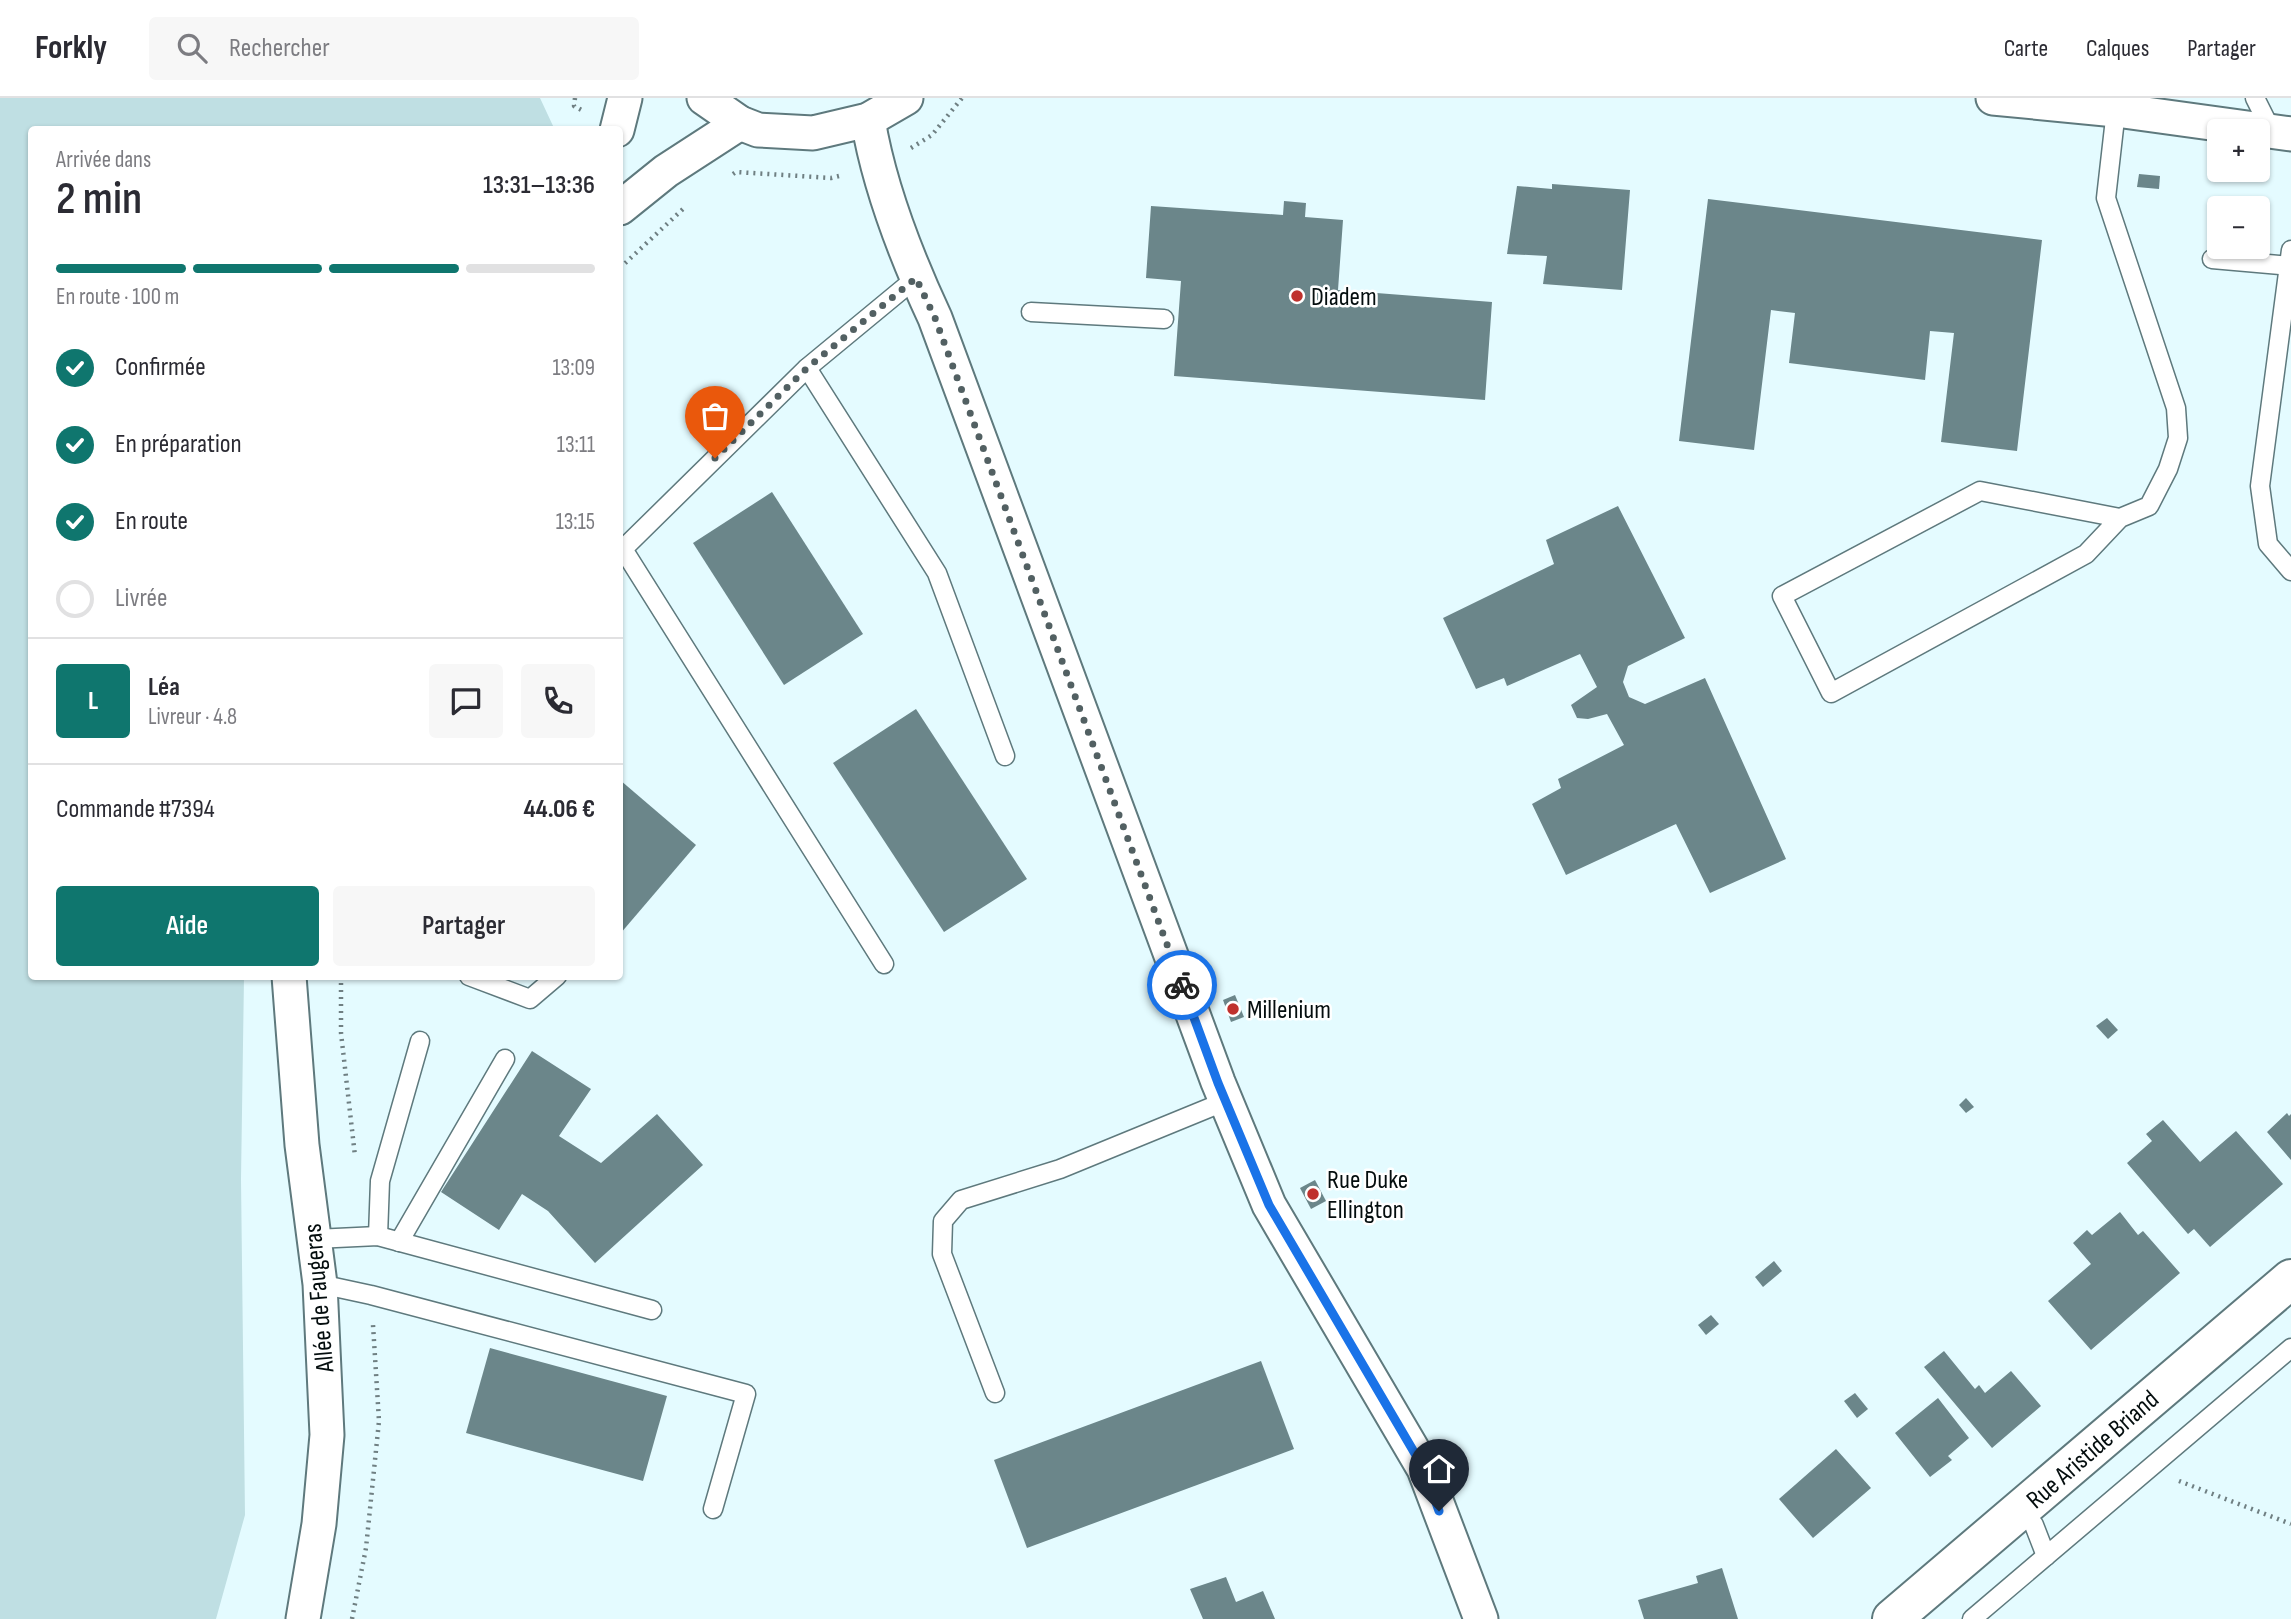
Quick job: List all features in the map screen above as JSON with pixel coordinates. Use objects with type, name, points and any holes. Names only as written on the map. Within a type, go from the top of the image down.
[{"type":"street","points":[[618,126],[625,98]]},
{"type":"street","points":[[704,98],[740,123],[758,130],[813,133],[868,120],[906,98]]},
{"type":"street","points":[[1993,98],[2116,110],[2282,133]]},
{"type":"street","points":[[868,120],[878,169],[916,278],[940,331],[1226,1101],[1269,1205],[1424,1469],[1481,1619]]},
{"type":"street","points":[[623,206],[666,171],[740,123]]},
{"type":"street","name":"Allée de Faugeras","points":[[289,980],[302,1145],[320,1284],[327,1435],[319,1524],[303,1619]]},
{"type":"street","name":"Rue Aristide Briand","points":[[1892,1619],[2291,1279]]},
{"type":"lane","points":[[2255,98],[2282,133]]},
{"type":"lane","points":[[2116,110],[2106,198],[2176,408],[2178,438],[2168,469],[2149,506],[2120,518],[2086,554],[1831,693],[1782,596],[1980,491],[2120,518]]},
{"type":"lane","points":[[2212,259],[2290,261],[2260,486],[2268,544],[2291,571]]},
{"type":"lane","points":[[884,964],[623,549],[807,368],[916,278]]},
{"type":"lane","points":[[1031,312],[1164,319]]},
{"type":"lane","points":[[807,368],[937,573],[1005,756]]},
{"type":"lane","points":[[479,980],[530,999],[552,980]]},
{"type":"lane","points":[[378,1236],[380,1181],[420,1041]]},
{"type":"lane","points":[[399,1242],[505,1059]]},
{"type":"lane","points":[[995,1393],[942,1254],[943,1221],[961,1200],[1060,1169],[1226,1101]]},
{"type":"lane","points":[[315,1239],[378,1236],[652,1310]]},
{"type":"lane","points":[[320,1284],[371,1295],[746,1394],[713,1509]]},
{"type":"lane","points":[[1972,1619],[2291,1348]]},
{"type":"lane","points":[[2022,1509],[2034,1525],[2046,1556]]},
{"type":"path","points":[[725,180],[736,172],[831,178],[878,169],[932,135],[962,98]]},
{"type":"path","points":[[623,265],[691,201]]},
{"type":"path","points":[[2168,1477],[2291,1524]]},
{"type":"shaded area","points":[[0,98],[540,98],[553,126],[28,126],[28,980],[244,980],[241,1179],[245,1515],[216,1619],[0,1619]]},
{"type":"building","points":[[2139,174],[2160,176],[2159,189],[2137,187]]},
{"type":"building","points":[[1552,184],[1630,190],[1622,290],[1543,284],[1547,256],[1507,254],[1517,186],[1552,189]]},
{"type":"building","points":[[1708,199],[2042,240],[2017,451],[1941,442],[1954,333],[1930,331],[1925,380],[1789,363],[1795,313],[1771,310],[1754,450],[1679,441]]},
{"type":"building","name":"Diadem","points":[[1284,201],[1306,203],[1305,217],[1343,220],[1338,290],[1492,302],[1485,400],[1174,376],[1181,281],[1146,278],[1151,206],[1283,215]]},
{"type":"building","points":[[772,492],[863,634],[784,685],[693,543]]},
{"type":"building","points":[[1618,506],[1685,638],[1628,666],[1623,682],[1629,697],[1645,704],[1705,678],[1786,859],[1710,893],[1676,824],[1566,875],[1532,804],[1561,788],[1558,779],[1624,745],[1607,714],[1588,719],[1577,718],[1571,705],[1597,687],[1580,654],[1507,686],[1504,678],[1476,689],[1443,618],[1554,564],[1546,540]]},
{"type":"building","points":[[916,709],[1027,879],[944,932],[833,763]]},
{"type":"building","points":[[623,783],[696,845],[623,930]]},
{"type":"building","name":"Millenium","points":[[1235,995],[1244,1017],[1231,1022],[1223,1000]]},
{"type":"building","points":[[2107,1018],[2118,1030],[2108,1039],[2096,1026]]},
{"type":"building","points":[[532,1051],[591,1089],[559,1136],[601,1163],[657,1114],[703,1165],[595,1263],[548,1211],[522,1194],[499,1230],[441,1192]]},
{"type":"building","points":[[1966,1098],[1974,1107],[1966,1113],[1959,1105]]},
{"type":"building","points":[[2287,1113],[2289,1116],[2291,1114],[2291,1160],[2267,1132]]},
{"type":"building","points":[[2163,1120],[2200,1162],[2236,1131],[2283,1184],[2210,1247],[2194,1229],[2188,1234],[2127,1163],[2152,1141],[2146,1134]]},
{"type":"building","name":"Rue Duke Ellington","points":[[1315,1180],[1326,1201],[1311,1209],[1300,1188]]},
{"type":"building","points":[[2120,1212],[2138,1235],[2143,1231],[2180,1273],[2091,1350],[2048,1301],[2091,1264],[2073,1243],[2087,1230],[2092,1235]]},
{"type":"building","points":[[1774,1261],[1782,1271],[1763,1287],[1755,1277]]},
{"type":"building","points":[[1711,1315],[1719,1324],[1706,1335],[1698,1325]]},
{"type":"building","points":[[490,1348],[667,1396],[643,1481],[466,1433]]},
{"type":"building","points":[[1944,1351],[1975,1389],[1979,1385],[1985,1393],[2011,1371],[2041,1406],[1992,1448],[1924,1367]]},
{"type":"building","points":[[1261,1361],[1294,1449],[1027,1548],[994,1460]]},
{"type":"building","points":[[1855,1393],[1868,1409],[1857,1418],[1844,1401]]},
{"type":"building","points":[[1938,1398],[1969,1438],[1948,1456],[1952,1460],[1930,1477],[1895,1433]]},
{"type":"building","points":[[1836,1449],[1871,1488],[1813,1538],[1779,1499]]},
{"type":"building","points":[[1722,1568],[1738,1619],[1644,1619],[1638,1600],[1698,1583],[1696,1576]]},
{"type":"building","points":[[1226,1577],[1236,1602],[1263,1591],[1275,1619],[1203,1619],[1190,1589]]},
{"type":"way so far","points":[[715,458],[807,368],[916,278],[935,318],[1182,985]]},
{"type":"place","name":"Diadem","points":[[1297,296]]},
{"type":"place","name":"Millenium","points":[[1233,1009]]},
{"type":"place","name":"Rue Duke Ellington","points":[[1313,1194]]},
{"type":"route","points":[[1182,985],[1218,1083],[1269,1205],[1424,1469],[1439,1511]]}]
